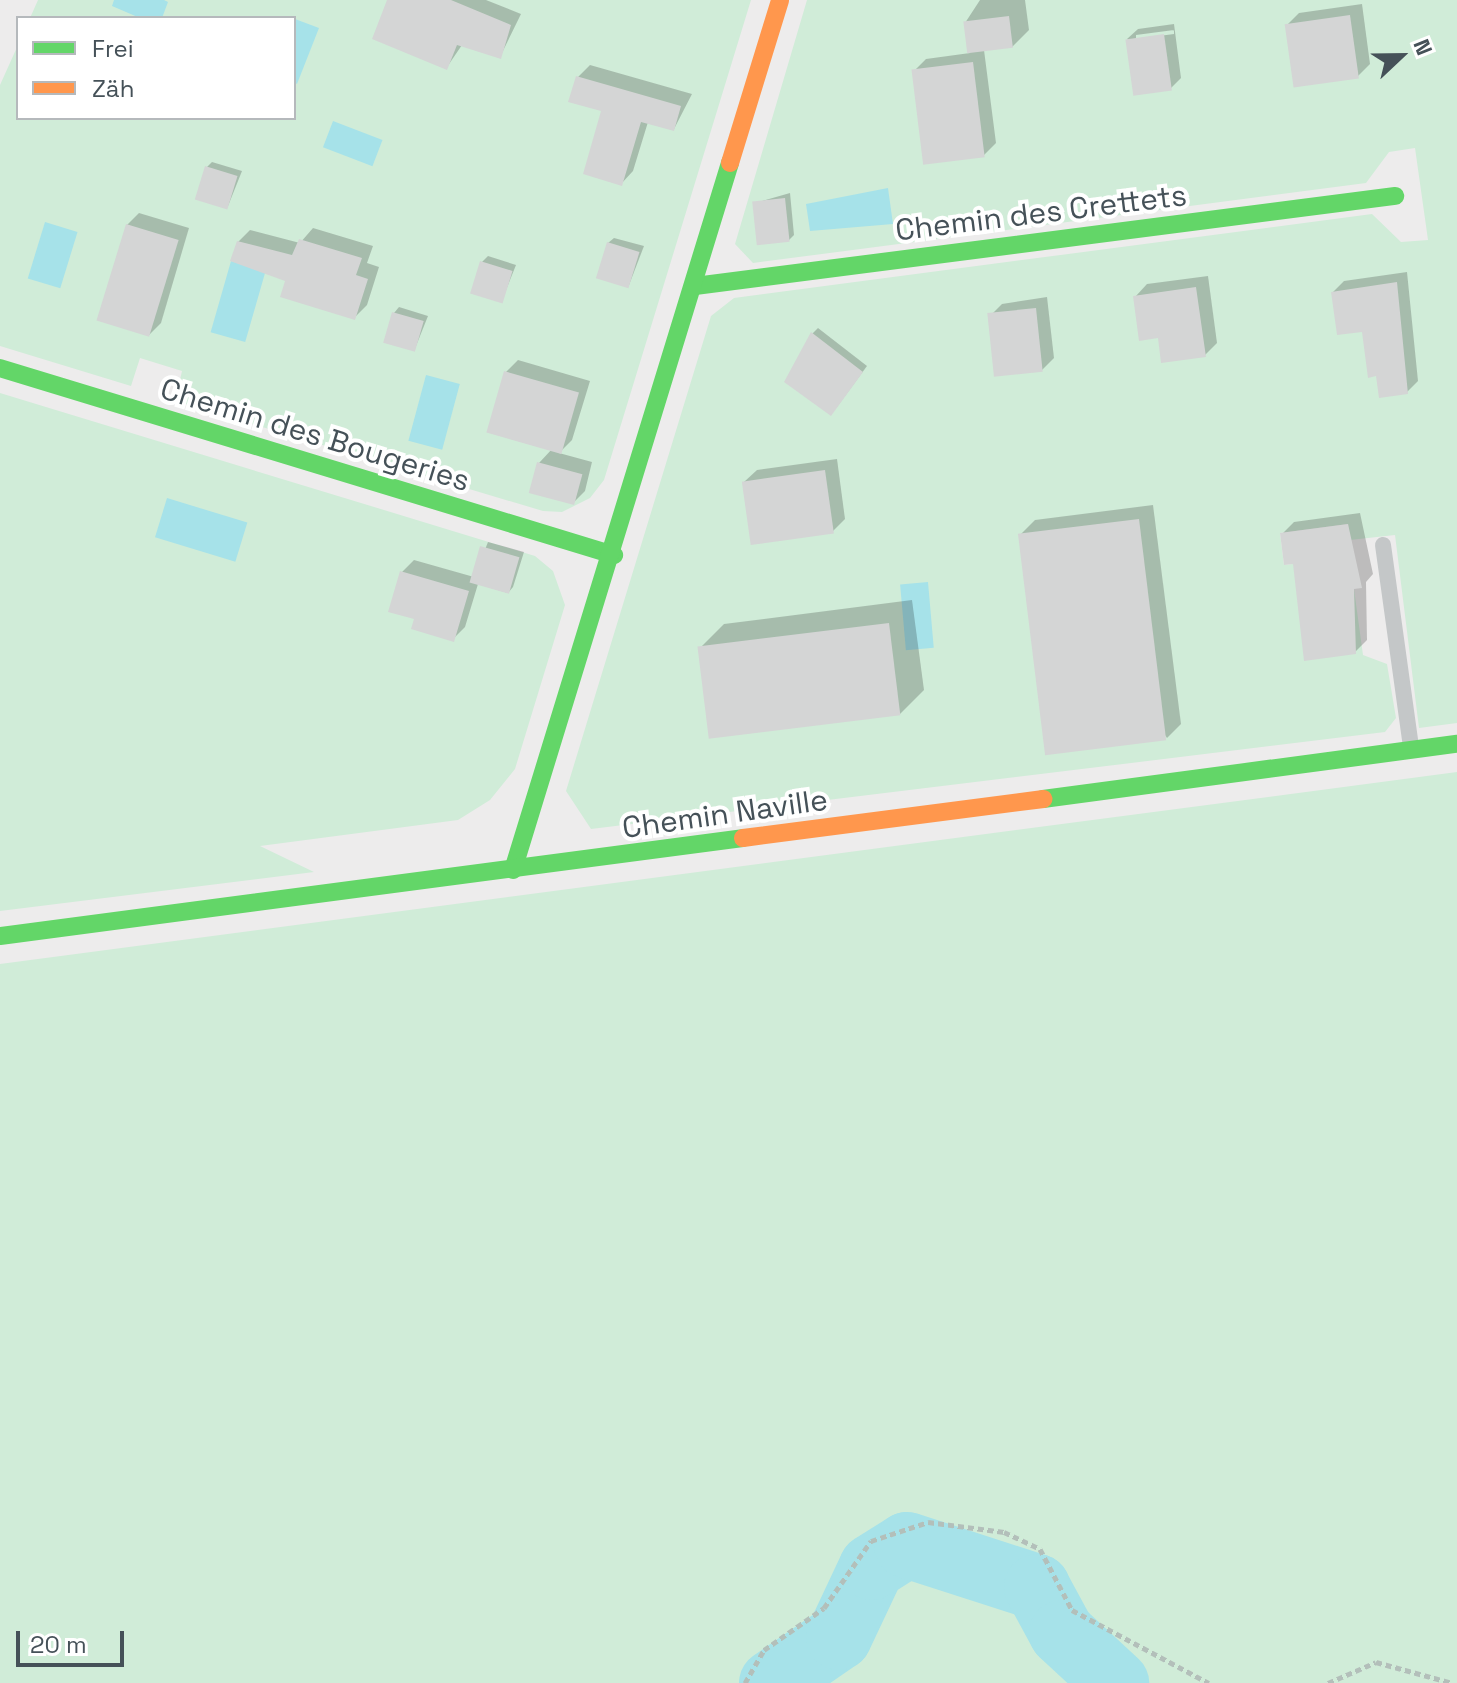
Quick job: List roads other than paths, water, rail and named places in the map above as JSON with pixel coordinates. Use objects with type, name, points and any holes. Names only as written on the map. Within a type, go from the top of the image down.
[{"type":"street","points":[[513,870],[614,555],[780,0]]},
{"type":"street","name":"Chemin des Crettets","points":[[695,286],[1395,196]]},
{"type":"street","name":"Chemin des Bougeries","points":[[0,368],[614,555]]},
{"type":"street","name":"Chemin Naville","points":[[0,936],[1457,744]]},
{"type":"lane","points":[[1383,545],[1411,749]]},
{"type":"water","points":[[114,0],[168,2],[163,16],[135,16],[112,6]]},
{"type":"water","points":[[296,19],[319,28],[296,83]]},
{"type":"water","points":[[333,121],[382,140],[372,166],[323,147]]},
{"type":"water","points":[[888,188],[893,224],[810,231],[806,204]]},
{"type":"water","points":[[45,222],[78,232],[60,288],[28,278]]},
{"type":"water","points":[[231,261],[266,271],[245,342],[211,332]]},
{"type":"water","points":[[426,375],[460,384],[442,450],[408,441]]},
{"type":"water","points":[[167,498],[247,523],[235,562],[155,537]]},
{"type":"water","points":[[928,582],[934,648],[906,650],[900,584]]},
{"type":"waterway","points":[[772,1683],[839,1637],[872,1567],[907,1545],[1037,1587],[1062,1633],[1116,1683]]}]
